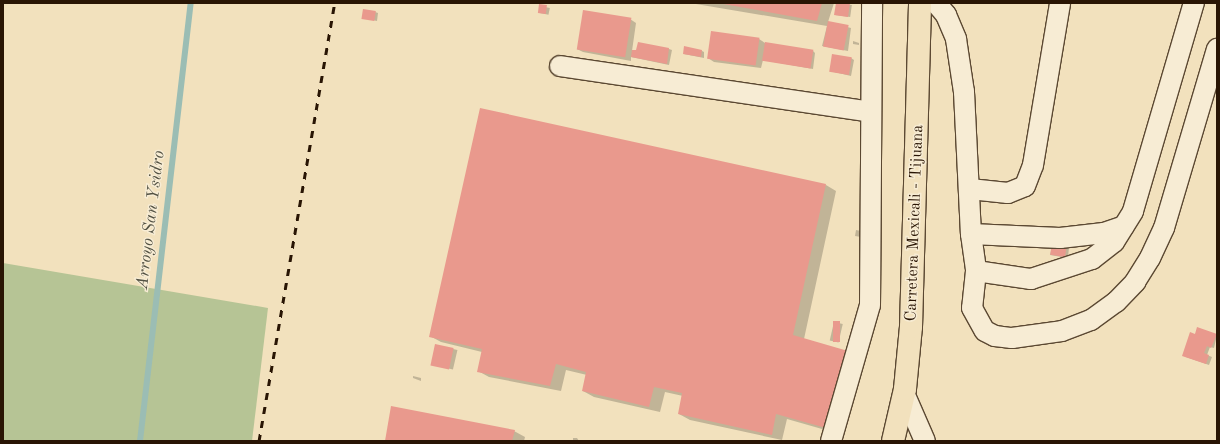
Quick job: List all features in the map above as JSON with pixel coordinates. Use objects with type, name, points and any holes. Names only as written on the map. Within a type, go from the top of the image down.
[{"type":"main road","name":"Carretera Mexicali - Tijuana","points":[[893,441],[904,393],[912,326],[916,247],[920,3]]},
{"type":"lane","points":[[831,441],[870,305],[870,112],[872,3]]},
{"type":"lane","points":[[936,3],[946,15],[956,39],[964,92],[970,189],[971,234],[976,271],[972,308],[984,331],[995,336],[1012,338],[1062,331],[1091,320],[1116,302],[1135,282],[1150,258],[1164,228],[1217,49]]},
{"type":"lane","points":[[970,189],[1008,193],[1025,186],[1033,165],[1060,3]]},
{"type":"lane","points":[[976,271],[1031,279],[1092,260],[1114,242],[1133,211],[1194,3]]},
{"type":"lane","points":[[560,66],[870,112]]},
{"type":"lane","points":[[971,234],[1060,238],[1104,233],[1124,226]]},
{"type":"lane","points":[[904,393],[924,441]]},
{"type":"green space","points":[[3,263],[268,308],[252,441],[3,441]]},
{"type":"building","points":[[718,3],[822,3],[817,21]]},
{"type":"building","points":[[836,3],[850,3],[848,17],[834,15]]},
{"type":"building","points":[[539,4],[547,5],[546,14],[538,13]]},
{"type":"building","points":[[363,9],[376,11],[374,21],[361,19]]},
{"type":"building","points":[[583,10],[631,18],[625,57],[577,50]]},
{"type":"building","points":[[828,21],[849,25],[844,51],[823,47]]},
{"type":"building","points":[[711,31],[760,38],[756,66],[707,59]]},
{"type":"building","points":[[638,42],[669,48],[667,64],[631,57],[632,50],[636,50]]},
{"type":"building","points":[[765,42],[813,50],[810,68],[762,61]]},
{"type":"building","points":[[684,46],[702,50],[701,57],[683,54]]},
{"type":"building","points":[[832,54],[852,57],[849,75],[829,72]]},
{"type":"building","points":[[480,108],[826,184],[793,335],[848,351],[826,428],[776,414],[772,435],[678,414],[682,393],[654,387],[649,407],[582,391],[586,372],[556,364],[550,386],[477,372],[482,349],[429,337]]},
{"type":"building","points":[[1052,242],[1067,244],[1065,257],[1050,255]]},
{"type":"building","points":[[833,321],[840,321],[840,342],[833,342]]},
{"type":"building","points":[[1197,327],[1217,334],[1211,348],[1207,346],[1204,353],[1209,355],[1206,364],[1182,356],[1190,332],[1195,334]]},
{"type":"building","points":[[435,344],[454,348],[449,369],[430,366]]},
{"type":"building","points":[[391,406],[515,430],[512,441],[385,441]]},
{"type":"waterway","name":"Arroyo San Ysidro","points":[[140,441],[191,3]]},
{"type":"railway","points":[[259,441],[335,3]]}]
